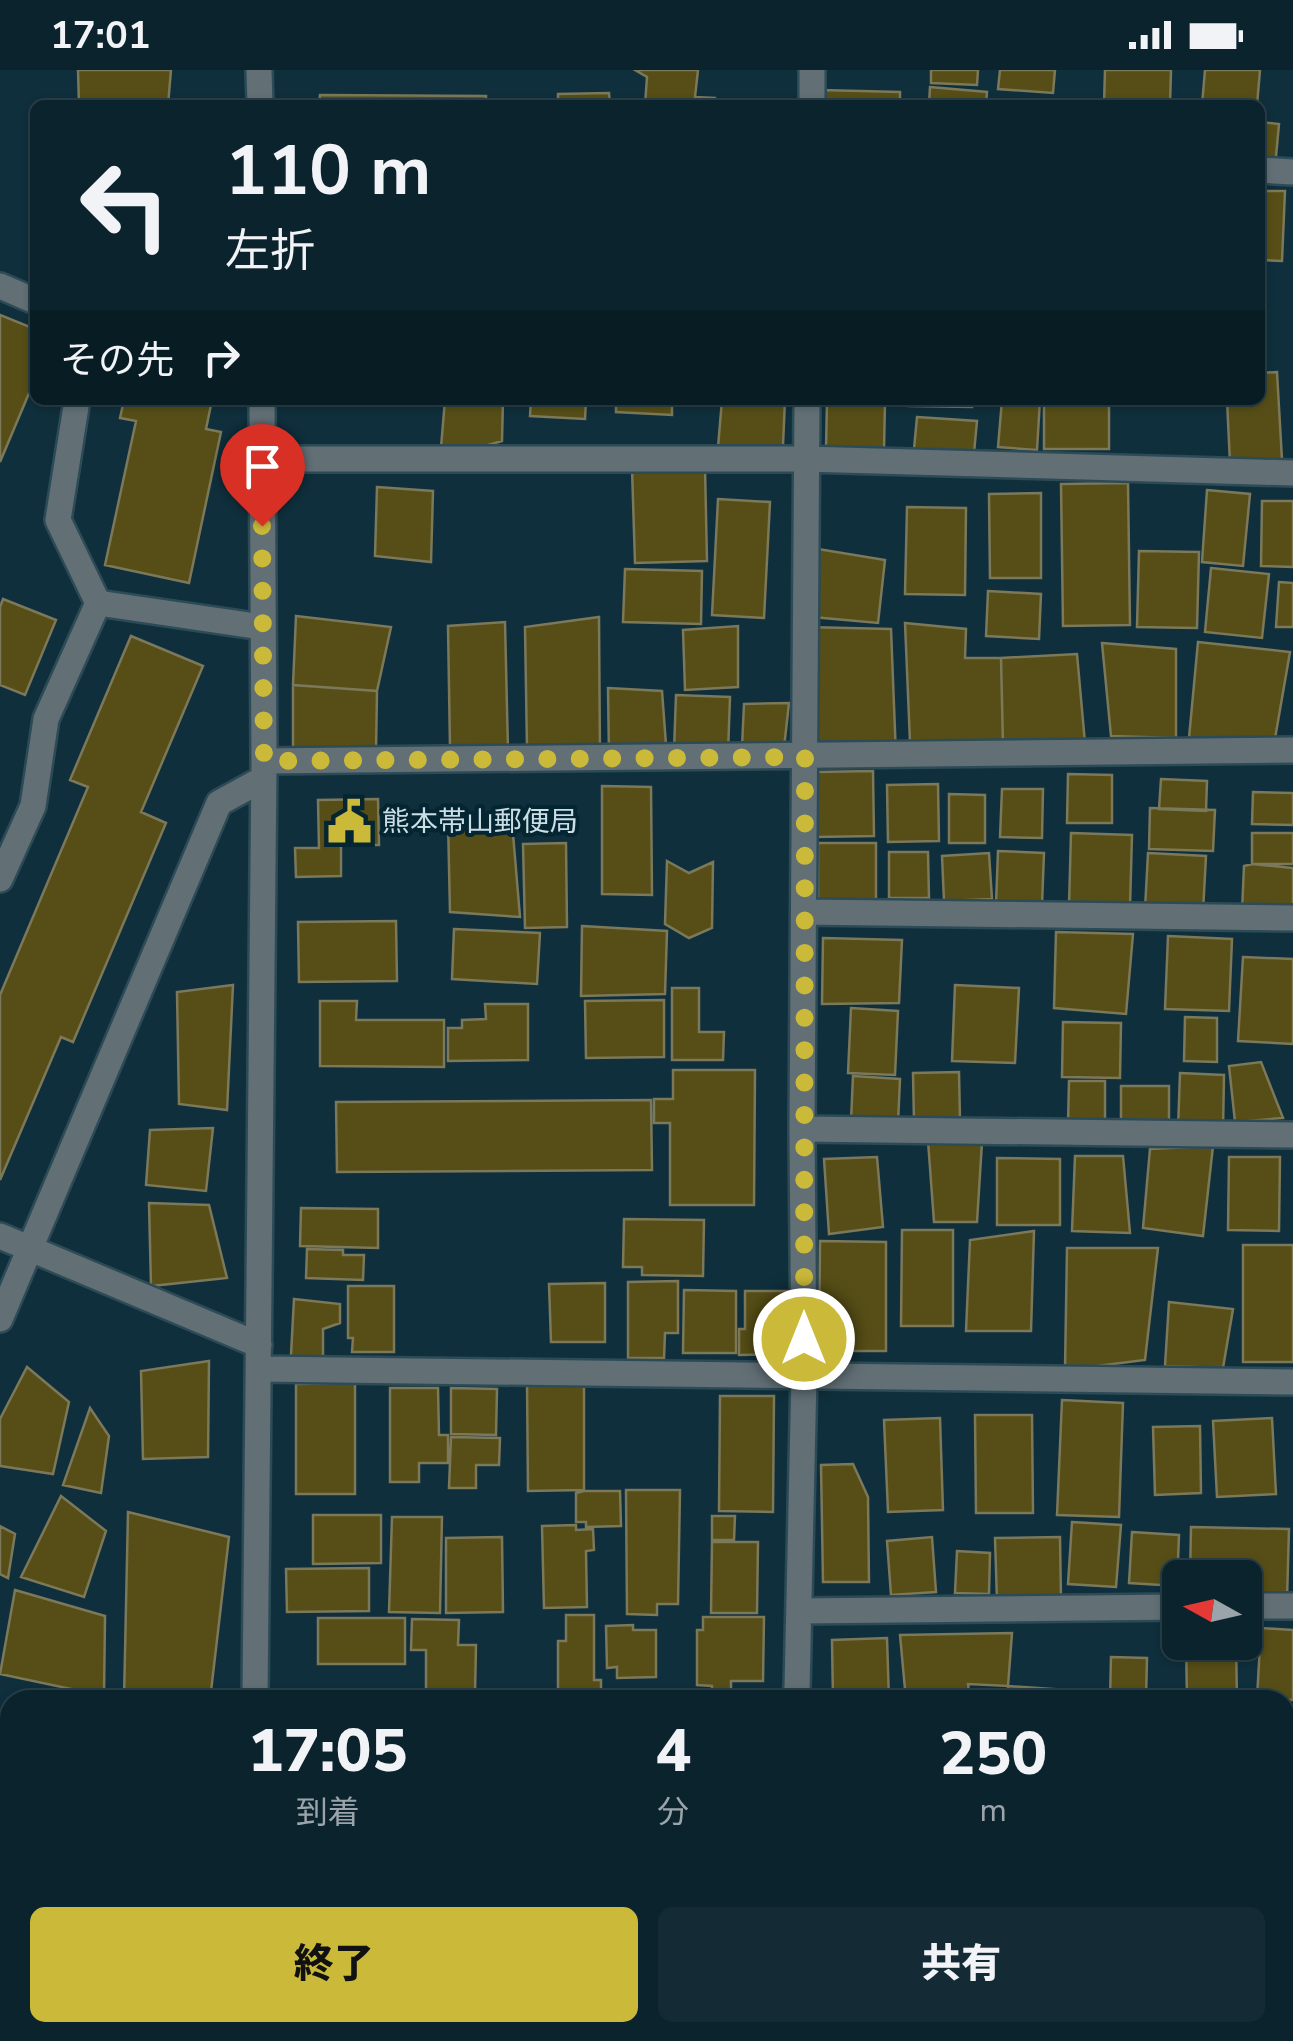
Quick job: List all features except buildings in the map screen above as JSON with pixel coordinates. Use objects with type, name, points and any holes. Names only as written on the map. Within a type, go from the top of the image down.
[{"type":"street","points":[[260,70],[260,100]]},
{"type":"street","points":[[812,70],[812,100]]},
{"type":"street","points":[[1265,170],[1293,172]]},
{"type":"street","points":[[0,286],[30,299]]},
{"type":"street","points":[[0,879],[32,806],[46,719],[98,602],[58,520],[76,405]]},
{"type":"street","points":[[255,1690],[264,770],[262,405]]},
{"type":"street","points":[[797,1690],[804,1374],[807,405]]},
{"type":"street","points":[[262,460],[805,459],[1293,474]]},
{"type":"street","points":[[98,602],[262,627]]},
{"type":"street","points":[[0,1319],[219,802],[264,770],[1293,750]]},
{"type":"street","points":[[804,912],[1293,918]]},
{"type":"street","points":[[802,1128],[1293,1135]]},
{"type":"street","points":[[0,1236],[260,1357],[804,1374],[1293,1382]]},
{"type":"street","points":[[1262,1606],[1293,1606]]},
{"type":"street","points":[[799,1611],[1162,1607]]},
{"type":"place","name":"熊本帯山郵便局","points":[[349,822]]},
{"type":"route","points":[[262,526],[264,761],[805,757],[804,1339]]}]
